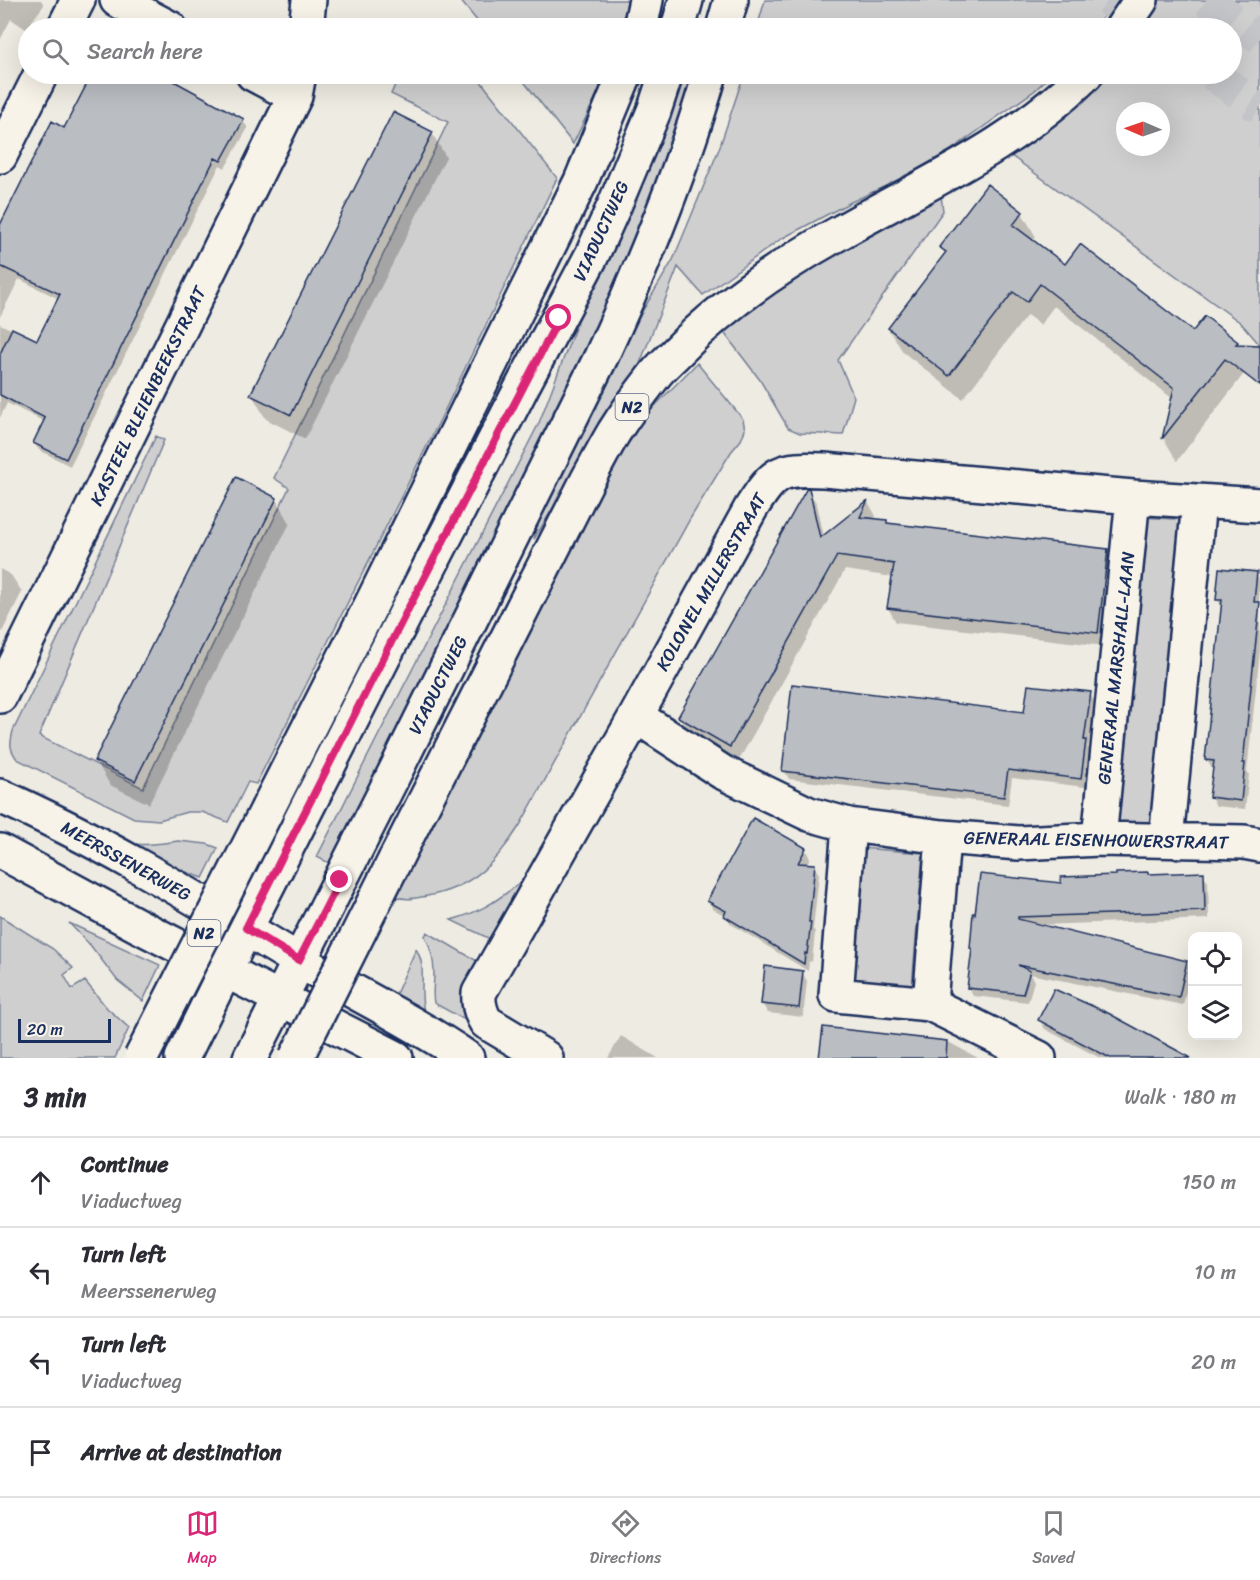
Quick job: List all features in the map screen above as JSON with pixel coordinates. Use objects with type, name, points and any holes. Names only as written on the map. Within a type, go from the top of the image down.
[{"type":"main road","points":[[69,18],[78,0]]},
{"type":"main road","points":[[117,0],[151,18]]},
{"type":"main road","points":[[307,18],[309,0]]},
{"type":"main road","points":[[642,18],[646,0]]},
{"type":"main road","points":[[681,18],[686,0]]},
{"type":"main road","points":[[726,18],[731,0]]},
{"type":"main road","points":[[1129,18],[1141,0]]},
{"type":"main road","points":[[0,156],[36,84]]},
{"type":"main road","name":"N2","points":[[141,1058],[571,201],[621,84]]},
{"type":"main road","name":"VIADUCTWEG","points":[[182,1058],[413,598],[592,255],[654,111],[663,84]]},
{"type":"main road","name":"VIADUCTWEG","points":[[250,1058],[601,357],[624,307],[676,176],[707,84]]},
{"type":"main road","name":"N2","points":[[296,1058],[588,479],[615,431],[655,374],[690,338],[749,289],[840,232],[963,165],[1016,132],[1064,96],[1076,84]]},
{"type":"main road","name":"KASTEEL BLEIENBEEKSTRAAT","points":[[0,696],[297,85]]},
{"type":"main road","name":"KOLONEL MILLERSTRAAT","points":[[546,1058],[486,1022],[478,1003],[479,993],[751,508],[771,480],[780,473],[803,469],[824,470],[1133,497],[1260,505]]},
{"type":"main road","name":"GENERAAL MARSHALL-LAAN","points":[[1100,839],[1133,497]]},
{"type":"main road","points":[[1166,840],[1199,502]]},
{"type":"main road","name":"GENERAAL EISENHOWERSTRAAT","points":[[636,716],[722,772],[809,814],[849,825],[943,837],[1019,843],[1100,839],[1244,842],[1260,845]]},
{"type":"main road","name":"MEERSSENERWEG","points":[[0,796],[73,831],[162,879],[467,1058]]},
{"type":"main road","points":[[849,825],[836,995],[930,1004],[1039,1058]]},
{"type":"main road","points":[[930,1004],[943,837]]},
{"type":"main road","points":[[0,850],[136,925],[396,1058]]},
{"type":"shaded area","points":[[460,0],[627,0],[623,18],[475,18]]},
{"type":"shaded area","points":[[765,0],[1113,0],[1102,18],[760,18]]},
{"type":"shaded area","points":[[1154,0],[1260,0],[1260,345],[1241,323],[1003,150],[1087,84],[1242,84],[1242,18],[1142,18]]},
{"type":"shaded area","points":[[396,84],[483,84],[557,178],[440,420],[256,784],[248,782],[228,822],[202,812],[187,812],[159,820],[134,818],[17,759],[11,746],[13,731],[156,436],[164,440],[39,736],[143,788],[289,488],[274,478],[448,122],[391,94]]},
{"type":"shaded area","points":[[526,84],[601,84],[573,144]]},
{"type":"shaded area","points":[[676,84],[691,84],[642,225],[609,305],[357,815],[329,863],[317,857],[539,423],[580,315],[639,191]]},
{"type":"shaded area","points":[[741,84],[1041,84],[948,152],[903,178],[781,239],[703,295],[678,267],[637,371],[534,539],[536,527],[643,310],[673,260],[719,149]]},
{"type":"shaded area","points":[[941,195],[943,211],[838,360],[854,397],[843,435],[800,433],[788,428],[760,380],[722,330],[773,286]]},
{"type":"shaded area","points":[[697,363],[743,419],[745,430],[741,440],[731,452],[690,519],[520,825],[502,851],[482,871],[457,887],[415,898],[395,896],[616,457],[646,415]]},
{"type":"shaded area","points":[[1139,517],[1192,520],[1160,833],[1108,828]]},
{"type":"shaded area","points":[[178,841],[207,844],[218,848],[203,878],[167,865],[121,843],[150,844]]},
{"type":"shaded area","points":[[860,848],[923,853],[912,987],[849,982]]},
{"type":"shaded area","points":[[524,880],[490,939],[451,920],[481,909]]},
{"type":"shaded area","points":[[0,916],[53,949],[73,968],[64,975],[72,989],[85,981],[107,1008],[129,1028],[115,1058],[0,1058]]},
{"type":"shaded area","points":[[69,923],[160,965],[143,1001],[117,980],[91,946]]},
{"type":"shaded area","points":[[427,932],[477,961],[469,973],[464,988],[476,1026],[434,1003],[434,974],[425,936]]},
{"type":"shaded area","points":[[416,949],[420,956],[422,971],[424,1011],[396,994]]},
{"type":"building","points":[[87,84],[179,84],[244,119],[221,161],[215,158],[66,459],[33,443],[45,418],[0,395],[0,354],[12,328],[37,340],[60,294],[0,266],[0,225],[52,121],[64,128]]},
{"type":"building","points":[[393,112],[433,132],[291,415],[250,395]]},
{"type":"building","points":[[987,184],[1023,212],[1013,225],[1065,264],[1080,244],[1193,331],[1205,316],[1238,342],[1236,344],[1260,345],[1260,386],[1225,359],[1162,439],[1174,388],[1040,284],[1027,302],[1013,292],[949,376],[888,328],[946,252],[939,247]]},
{"type":"building","points":[[236,477],[277,498],[135,781],[94,761]]},
{"type":"building","points":[[809,488],[820,538],[868,500],[860,517],[887,520],[887,523],[1108,549],[1098,633],[887,608],[894,564],[837,556],[730,747],[678,717]]},
{"type":"building","points":[[1219,568],[1257,572],[1254,602],[1260,602],[1241,801],[1209,797],[1214,761],[1205,760],[1222,600],[1216,600]]},
{"type":"building","points":[[792,684],[1024,712],[1028,685],[1091,692],[1081,779],[1008,770],[1004,797],[782,771]]},
{"type":"building","points":[[753,818],[806,848],[798,863],[815,864],[809,922],[811,922],[804,964],[724,916],[726,911],[707,901]]},
{"type":"building","points":[[1148,872],[1148,874],[1204,872],[1205,911],[1018,917],[1018,919],[1187,961],[1179,997],[1018,965],[1030,971],[1023,994],[967,988],[972,949],[970,948],[973,913],[975,914],[980,874],[1061,883],[1061,877]]},
{"type":"building","points":[[765,966],[803,971],[799,1008],[761,1004]]},
{"type":"building","points":[[1054,989],[1108,1013],[1191,1058],[1110,1058],[1038,1020]]},
{"type":"building","points":[[823,1027],[947,1041],[946,1058],[819,1058]]},
{"type":"tunnel","points":[[1108,0],[1134,18]]},
{"type":"tunnel","points":[[1206,0],[1232,18]]},
{"type":"tunnel","points":[[1242,25],[1260,38]]},
{"type":"tunnel","points":[[1226,84],[1260,108]]},
{"type":"route","points":[[340,880],[299,960],[246,928],[559,318]]}]
